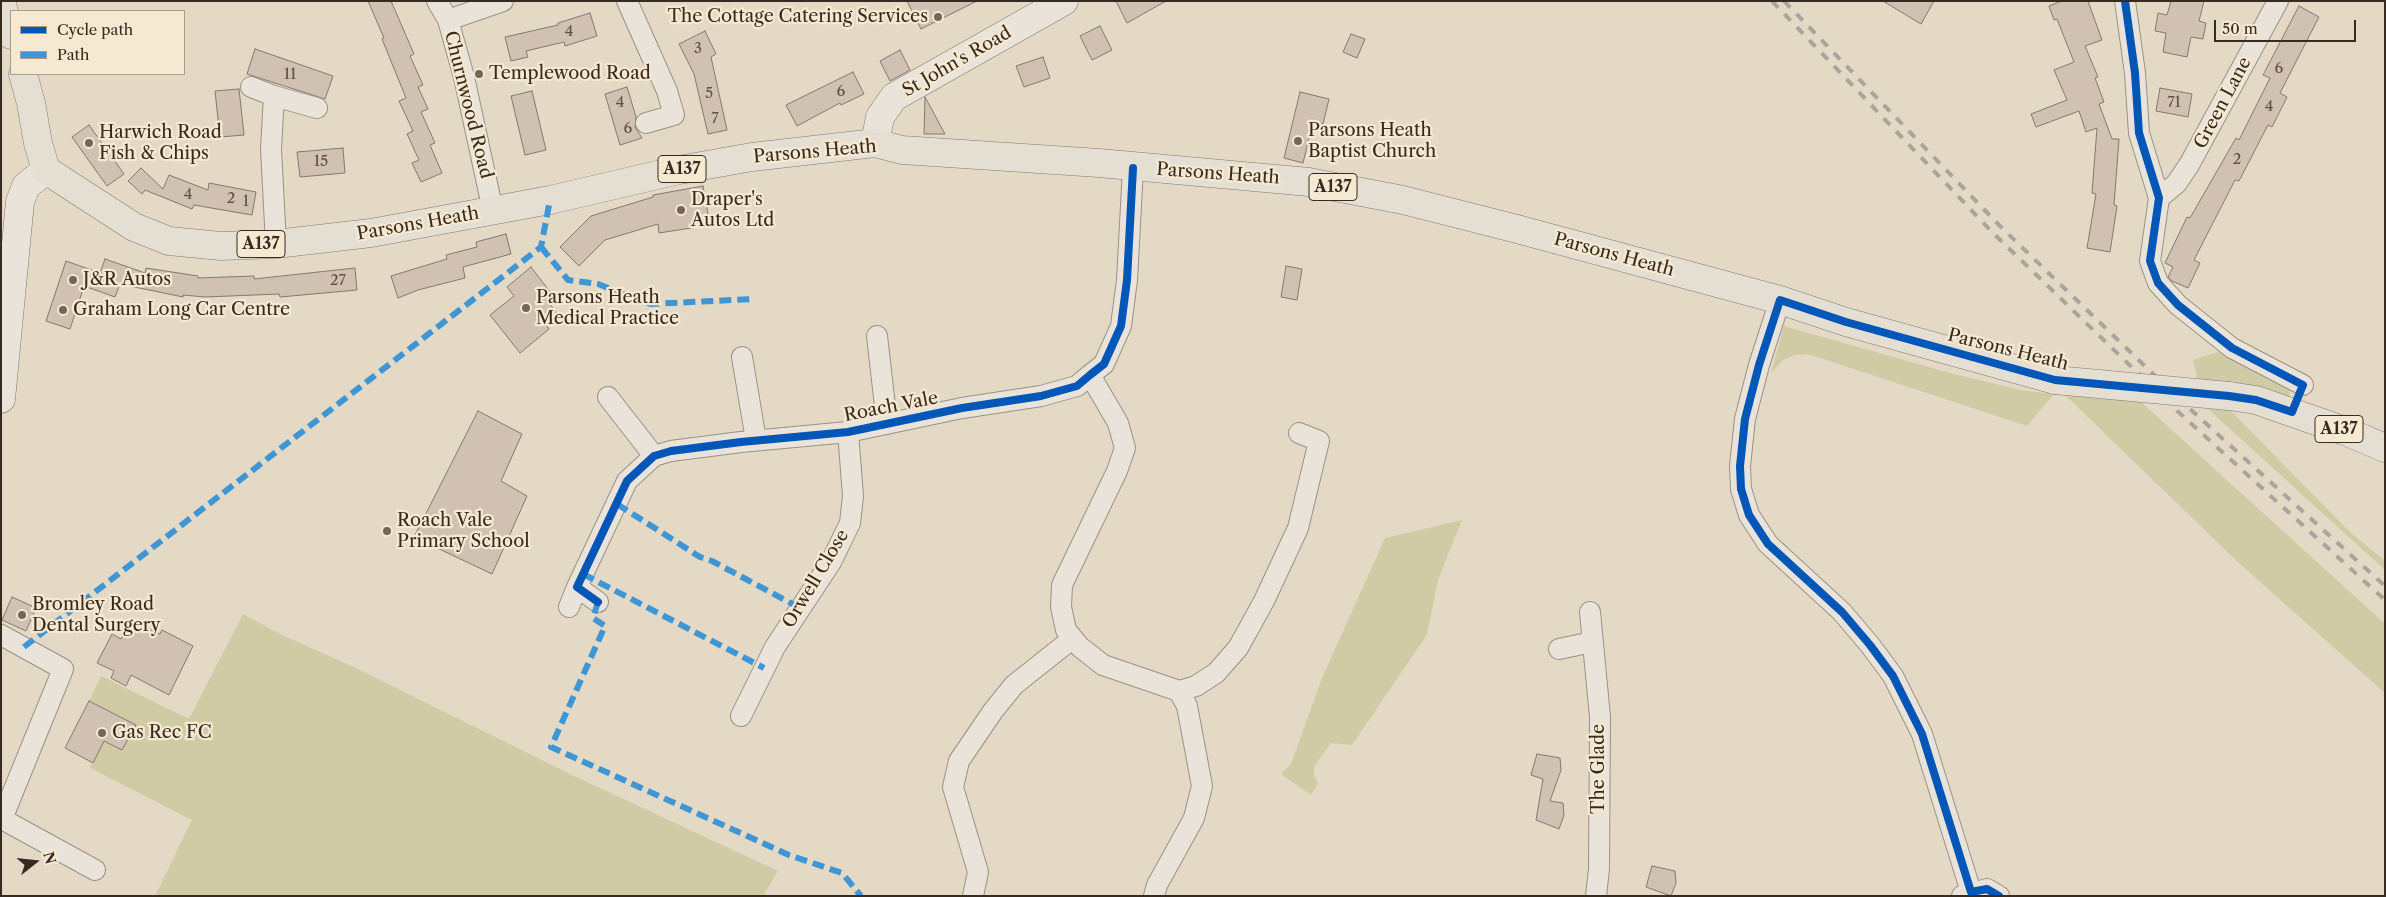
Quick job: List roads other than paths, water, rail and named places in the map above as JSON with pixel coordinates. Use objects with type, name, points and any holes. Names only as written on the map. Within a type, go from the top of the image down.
[{"type":"main road","points":[[1,1],[10,32]]},
{"type":"main road","points":[[23,75],[46,170]]},
{"type":"main road","name":"Parsons Heath","points":[[46,170],[134,227],[169,241],[221,246],[276,244],[372,234],[493,211],[685,169],[752,157],[875,143],[902,150],[1099,163],[1133,168],[1309,182],[1403,200],[1517,229],[1780,300],[1846,322],[2054,380],[2256,400],[2345,430],[2385,448]]},
{"type":"street","name":"Churnwood Road","points":[[437,1],[448,20],[464,77],[493,211]]},
{"type":"street","points":[[448,20],[503,1]]},
{"type":"street","points":[[627,1],[667,91],[674,115],[646,123]]},
{"type":"street","name":"St John's Road","points":[[875,143],[880,117],[894,97],[1064,1]]},
{"type":"street","points":[[2125,1],[2139,133],[2159,198],[2150,261],[2158,283],[2178,305],[2232,348],[2303,385]]},
{"type":"street","name":"Green Lane","points":[[2159,198],[2176,184],[2189,165],[2278,1]]},
{"type":"street","points":[[250,87],[317,108]]},
{"type":"street","points":[[274,96],[271,150],[276,244]]},
{"type":"street","name":"Roach Vale","points":[[569,607],[627,481],[654,456],[671,451],[756,440],[848,432],[962,408],[1041,396],[1077,386],[1090,376],[1104,364],[1121,326],[1127,280],[1133,168]]},
{"type":"street","points":[[1,400],[4,345],[20,202],[26,186],[46,170]]},
{"type":"street","points":[[1780,300],[1759,364],[1745,419],[1740,466],[1741,489],[1749,515],[1768,544],[1842,612],[1870,645],[1892,676],[1922,734],[1967,894],[1986,889],[1999,896]]},
{"type":"street","points":[[877,336],[887,424]]},
{"type":"street","points":[[742,357],[756,440]]},
{"type":"street","points":[[1090,376],[1118,424],[1125,448],[1117,471],[1062,585],[1061,607],[1066,630],[1072,639],[1103,665],[1178,691],[1196,686],[1216,673],[1238,648],[1264,602],[1298,528],[1319,441],[1299,433]]},
{"type":"street","points":[[608,397],[654,456]]},
{"type":"street","name":"Orwell Close","points":[[741,716],[775,647],[831,562],[850,523],[853,496],[848,432]]},
{"type":"street","points":[[577,587],[598,602]]},
{"type":"street","name":"The Glade","points":[[1590,612],[1600,717],[1599,869],[1596,896]]},
{"type":"street","points":[[1,635],[63,669],[2,819],[95,870]]},
{"type":"street","points":[[973,896],[978,872],[954,787],[959,761],[993,711],[1014,685],[1072,639]]},
{"type":"street","points":[[1559,649],[1592,642]]},
{"type":"street","points":[[1154,896],[1157,885],[1194,818],[1202,786],[1186,706],[1178,691]]},
{"type":"railway","points":[[1772,1],[1994,234],[2174,408],[2385,600]]},
{"type":"railway","points":[[1784,1],[2000,226],[2179,399],[2385,586]]},
{"type":"place","name":"The Cottage Catering Services","points":[[938,17]]},
{"type":"place","name":"Templewood Road","points":[[479,74]]},
{"type":"place","name":"Parsons Heath Baptist Church","points":[[1298,141]]},
{"type":"place","name":"Harwich Road Fish & Chips","points":[[89,143]]},
{"type":"place","name":"Draper's Autos Ltd","points":[[681,210]]},
{"type":"place","name":"J&R Autos","points":[[73,280]]},
{"type":"place","name":"Parsons Heath Medical Practice","points":[[526,308]]},
{"type":"place","name":"Graham Long Car Centre","points":[[63,310]]},
{"type":"place","name":"Roach Vale Primary School","points":[[387,531]]},
{"type":"place","name":"Bromley Road Dental Surgery","points":[[22,615]]},
{"type":"place","name":"Gas Rec FC","points":[[102,733]]}]
